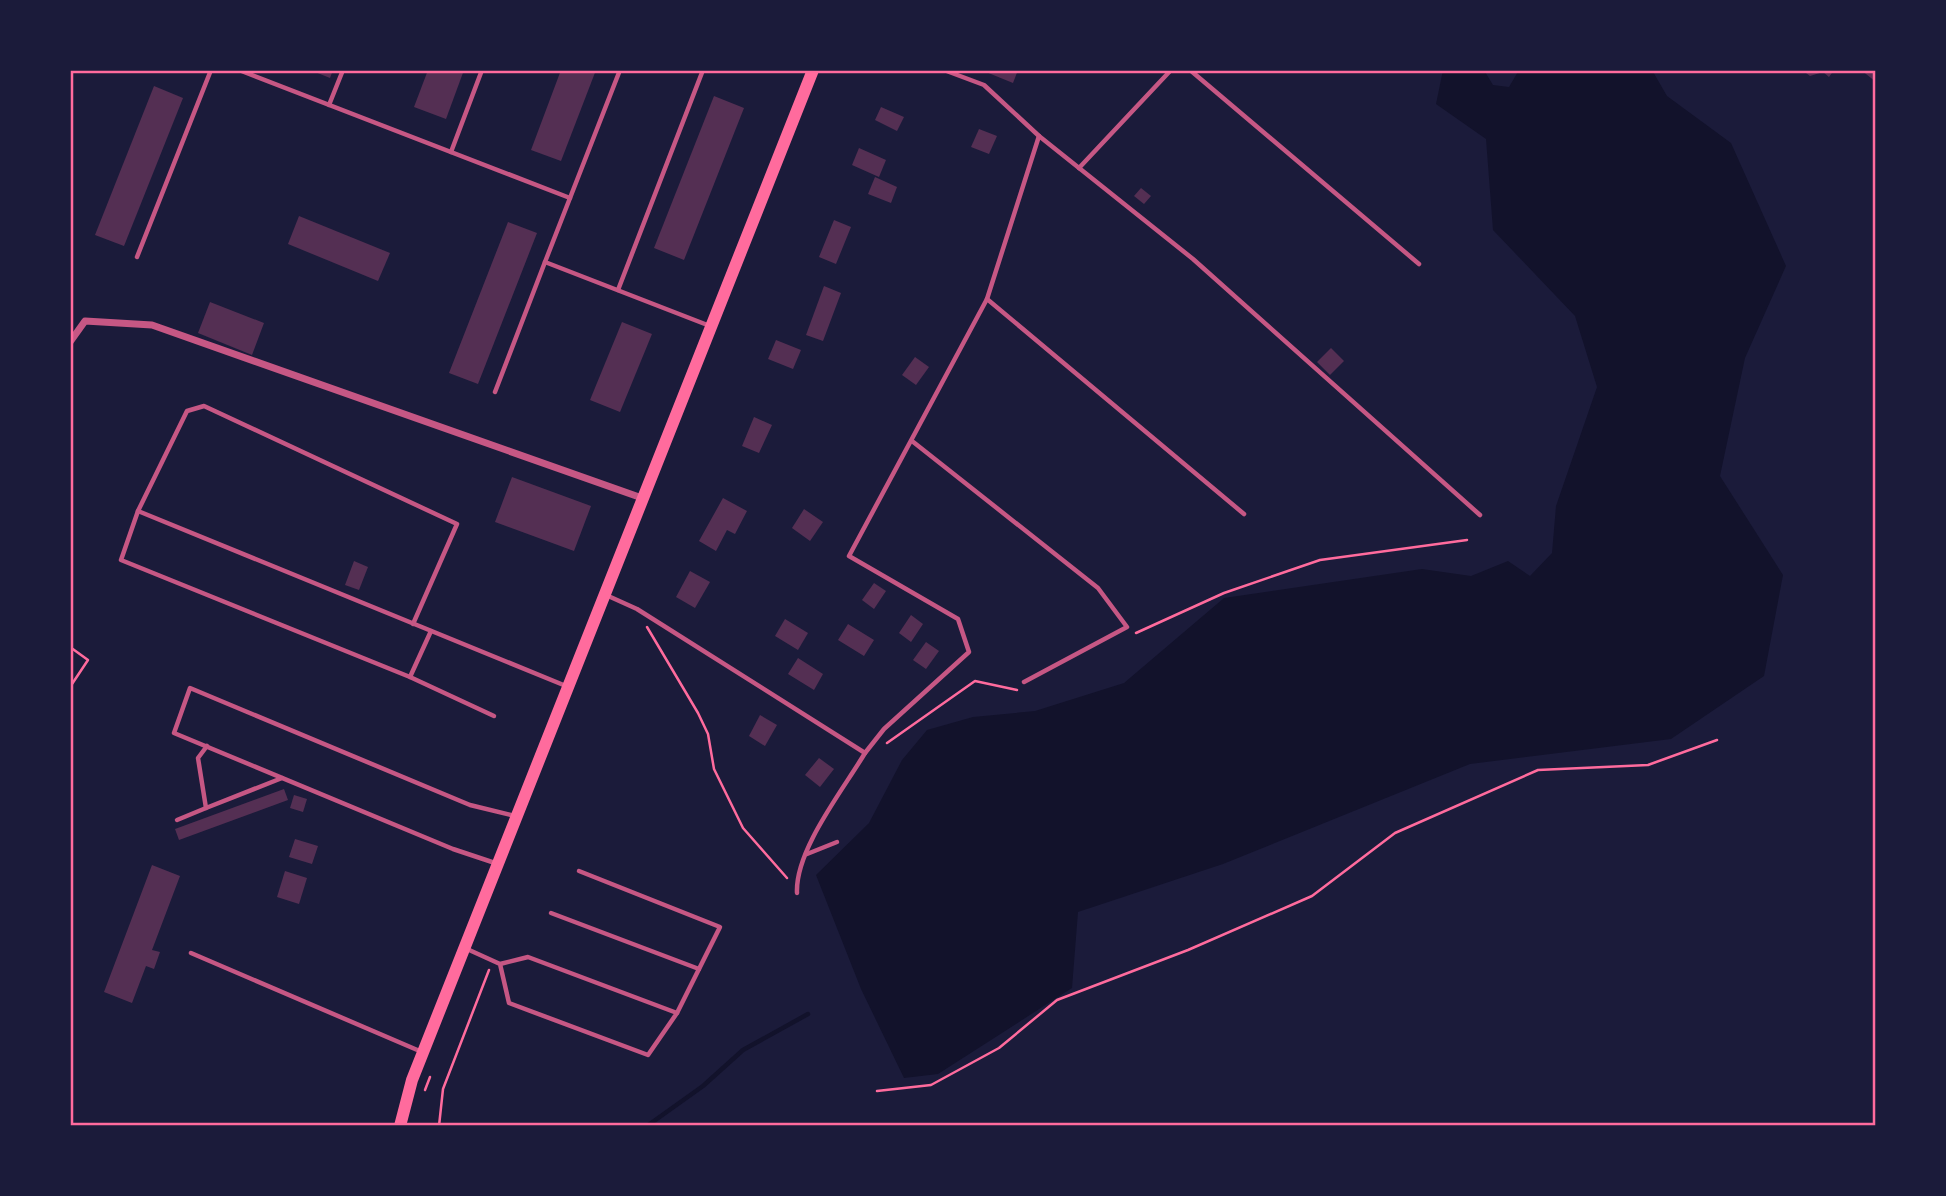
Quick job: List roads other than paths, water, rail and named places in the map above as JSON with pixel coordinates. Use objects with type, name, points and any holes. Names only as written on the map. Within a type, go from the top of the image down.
[{"type":"main road","points":[[400,1126],[423,1053],[813,70]]},
{"type":"street","points":[[70,341],[85,321],[152,324],[642,498]]},
{"type":"lane","points":[[137,257],[211,70]]},
{"type":"lane","points":[[239,70],[570,198]]},
{"type":"lane","points":[[329,105],[343,70]]},
{"type":"lane","points":[[451,152],[482,70]]},
{"type":"lane","points":[[495,392],[620,70]]},
{"type":"lane","points":[[618,290],[703,70]]},
{"type":"lane","points":[[944,70],[985,85],[1039,136],[1193,259],[1480,515]]},
{"type":"lane","points":[[1079,168],[1171,70]]},
{"type":"lane","points":[[1190,70],[1419,264]]},
{"type":"lane","points":[[797,893],[797,880],[807,854],[865,753],[884,729],[969,652],[958,619],[849,556],[987,299],[1039,136]]},
{"type":"lane","points":[[545,262],[713,327]]},
{"type":"lane","points":[[987,299],[1244,514]]},
{"type":"lane","points":[[413,624],[457,524],[204,406],[187,411],[138,511],[121,560],[410,677],[494,716]]},
{"type":"lane","points":[[912,440],[1098,587],[1127,627],[1024,682]]},
{"type":"lane","points":[[138,511],[567,687]]},
{"type":"lane","points":[[604,594],[637,609],[865,753]]},
{"type":"lane","points":[[410,677],[431,631]]},
{"type":"lane","points":[[498,864],[453,849],[174,733],[190,688],[470,805],[516,817]]},
{"type":"lane","points":[[206,808],[198,758],[207,746]]},
{"type":"lane","points":[[177,820],[282,778]]},
{"type":"lane","points":[[807,854],[837,842]]},
{"type":"lane","points":[[500,964],[509,1003],[648,1055],[677,1013],[720,927],[579,871]]},
{"type":"lane","points":[[551,913],[699,969]]},
{"type":"lane","points":[[466,948],[500,964],[528,957],[677,1013]]},
{"type":"lane","points":[[191,953],[423,1053]]},
{"type":"waterway","points":[[647,1126],[703,1086],[743,1050],[808,1014]]}]
